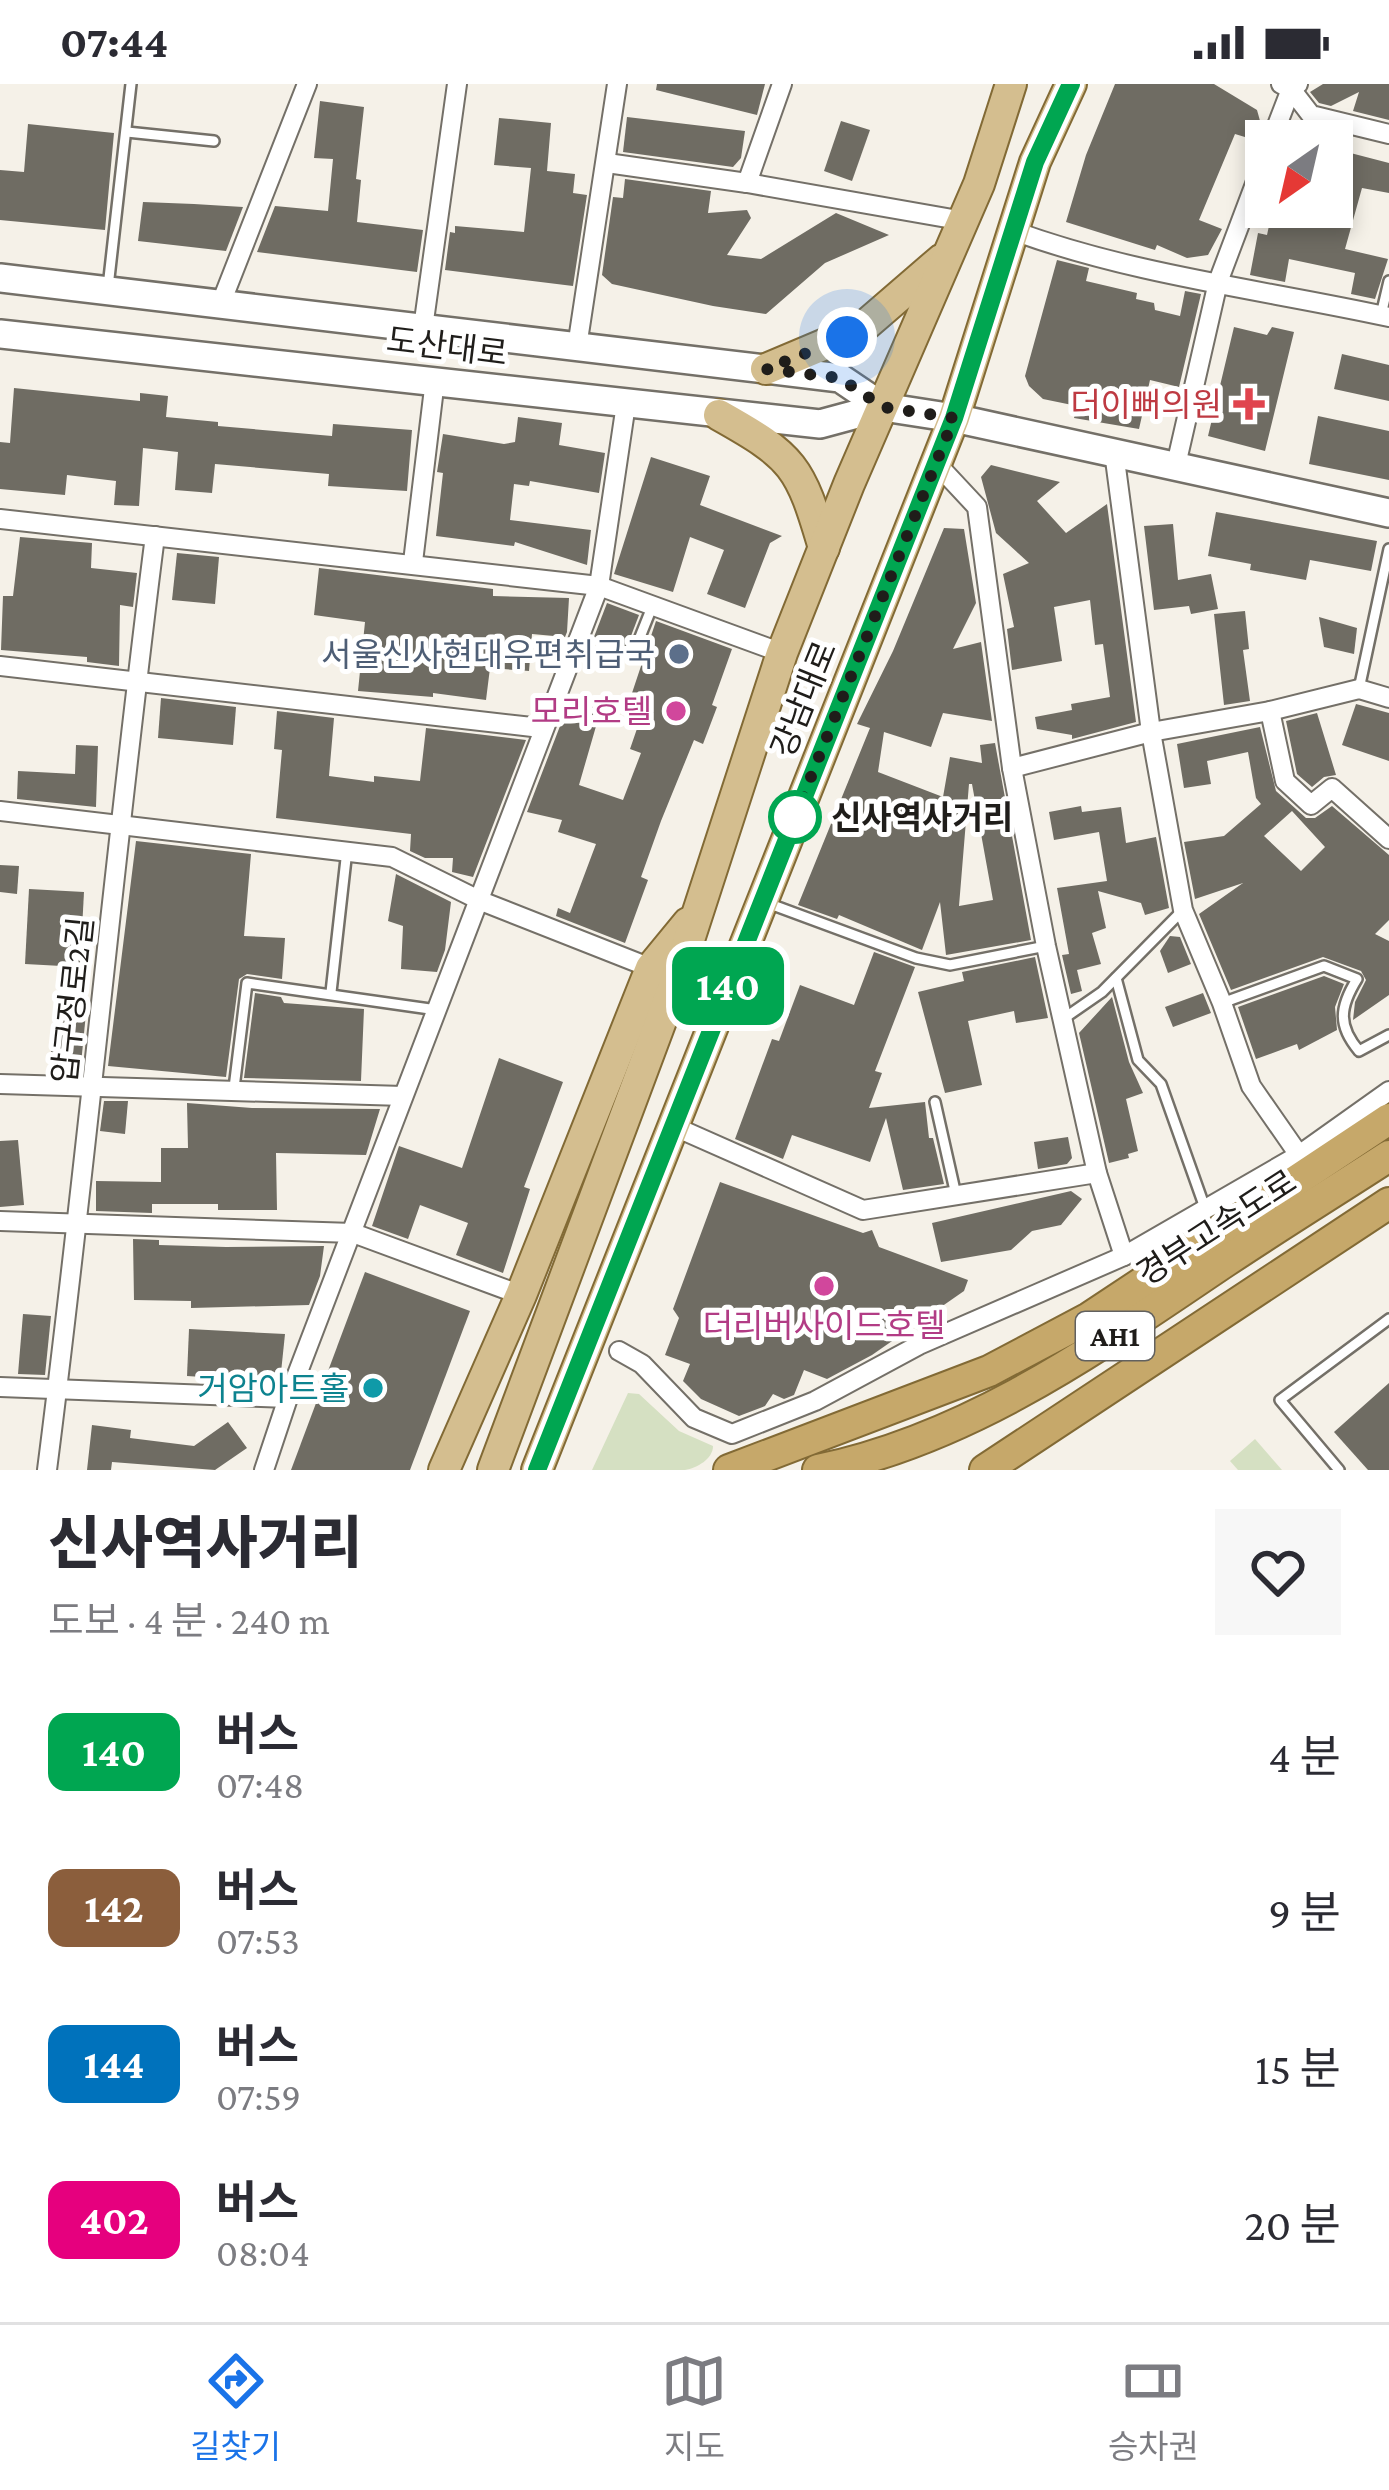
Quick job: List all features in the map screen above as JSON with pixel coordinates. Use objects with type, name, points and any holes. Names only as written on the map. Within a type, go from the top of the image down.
[{"type":"highway","points":[[729,1470],[905,1406],[1049,1340],[1381,1123]]},
{"type":"highway","name":"경부고속도로","points":[[818,1470],[971,1418],[1048,1379],[1389,1156]]},
{"type":"highway","name":"AH1","points":[[985,1470],[1389,1203]]},
{"type":"main road","name":"강남대로","points":[[493,1470],[674,986],[782,653],[964,221],[1011,84]]},
{"type":"main road","name":"강남대로","points":[[537,1470],[954,418],[1035,162],[1071,84]]},
{"type":"main road","points":[[766,369],[861,329],[950,252]]},
{"type":"main road","name":"도산대로","points":[[0,278],[840,378],[883,407]]},
{"type":"main road","name":"도산대로","points":[[0,334],[820,424],[883,407],[954,418],[1389,513]]},
{"type":"main road","points":[[719,415],[768,442],[794,467],[806,487],[824,548]]},
{"type":"main road","points":[[444,1470],[521,1295],[651,968],[699,909]]},
{"type":"street","points":[[221,303],[307,84]]},
{"type":"street","points":[[423,328],[458,84]]},
{"type":"street","points":[[577,346],[617,84]]},
{"type":"street","points":[[748,182],[782,84]]},
{"type":"street","points":[[1290,86],[1311,115],[1389,134]]},
{"type":"street","points":[[1278,120],[1290,86]]},
{"type":"street","points":[[607,163],[748,182],[964,221]]},
{"type":"street","points":[[1176,465],[1218,283],[1245,211]]},
{"type":"street","points":[[1014,231],[1046,243],[1218,283],[1385,316]]},
{"type":"street","points":[[413,562],[435,380]]},
{"type":"street","points":[[264,1470],[599,586],[626,404]]},
{"type":"street","points":[[1114,452],[1151,733],[1183,910],[1250,1086],[1299,1155]]},
{"type":"street","points":[[935,462],[977,507],[1012,768],[1046,946],[1097,1173],[1124,1256]]},
{"type":"street","points":[[0,519],[599,586],[782,653]]},
{"type":"street","name":"압구정로2길","points":[[47,1470],[80,1222],[119,826],[155,536]]},
{"type":"street","points":[[0,665],[542,728]]},
{"type":"street","points":[[1012,768],[1359,689],[1389,698]]},
{"type":"street","points":[[1270,711],[1285,782],[1311,805],[1333,788],[1389,839]]},
{"type":"street","points":[[0,811],[392,856],[481,901],[651,968]]},
{"type":"street","points":[[0,1084],[403,1096]]},
{"type":"street","points":[[619,1351],[641,1364],[694,1418],[732,1435],[1124,1256],[1299,1155],[1389,1091]]},
{"type":"street","points":[[673,1126],[863,1210],[1097,1173]]},
{"type":"street","points":[[0,1221],[353,1234],[521,1295]]},
{"type":"street","points":[[0,1387],[288,1398]]},
{"type":"lane","points":[[108,291],[131,84]]},
{"type":"lane","points":[[1035,162],[1056,84]]},
{"type":"lane","points":[[127,132],[214,141]]},
{"type":"lane","points":[[1385,316],[1389,281]]},
{"type":"lane","points":[[1359,689],[1389,549]]},
{"type":"lane","points":[[634,652],[652,607]]},
{"type":"lane","points":[[331,992],[347,850]]},
{"type":"lane","points":[[761,900],[916,958],[950,965],[1046,946]]},
{"type":"lane","points":[[1062,1019],[1115,978],[1183,910]]},
{"type":"lane","points":[[1222,1003],[1324,966],[1357,980],[1341,1015],[1342,1031],[1359,1051],[1389,1035]]},
{"type":"lane","points":[[1115,978],[1138,1060],[1161,1084],[1204,1208]]},
{"type":"lane","points":[[234,1088],[247,983],[437,1010]]},
{"type":"lane","points":[[935,1102],[956,1195]]},
{"type":"lane","points":[[1339,1470],[1280,1400],[1389,1319]]},
{"type":"green space","points":[[628,1393],[639,1394],[679,1431],[713,1446],[707,1459],[685,1470],[592,1470]]},
{"type":"green space","points":[[1255,1439],[1282,1470],[1238,1470],[1230,1461]]},
{"type":"building","points":[[657,84],[765,84],[757,115],[656,90]]},
{"type":"building","points":[[1115,84],[1214,84],[1257,110],[1260,120],[1245,120],[1245,137],[1235,134],[1199,220],[1222,229],[1208,255],[1187,258],[1157,245],[1155,250],[1066,222]]},
{"type":"building","points":[[1323,84],[1389,84],[1389,120],[1353,111],[1359,92],[1331,106],[1319,103],[1310,92]]},
{"type":"building","points":[[320,101],[364,107],[356,179],[361,180],[357,222],[423,230],[417,272],[257,252],[275,206],[328,211],[333,159],[314,158]]},
{"type":"building","points":[[627,117],[745,131],[741,158],[733,167],[623,152]]},
{"type":"building","points":[[499,118],[551,123],[547,171],[575,174],[573,193],[587,195],[573,286],[445,270],[455,226],[524,232],[531,168],[494,165]]},
{"type":"building","points":[[841,121],[870,130],[852,181],[824,171]]},
{"type":"building","points":[[28,124],[114,133],[105,230],[0,220],[0,170],[24,172]]},
{"type":"building","points":[[1353,154],[1389,163],[1389,193],[1362,188],[1353,220]]},
{"type":"building","points":[[625,179],[711,191],[708,213],[747,210],[751,218],[727,255],[761,259],[836,213],[889,235],[825,263],[766,314],[713,306],[612,284],[602,275],[613,197],[623,198]]},
{"type":"building","points":[[143,202],[243,207],[226,251],[138,241]]},
{"type":"building","points":[[1268,228],[1351,228],[1345,249],[1388,259],[1375,299],[1351,294],[1355,273],[1289,259],[1285,282],[1250,275],[1258,233],[1267,235]]},
{"type":"building","points":[[1057,260],[1089,268],[1086,281],[1137,293],[1136,299],[1154,303],[1155,310],[1180,316],[1185,291],[1201,294],[1179,387],[1150,380],[1139,429],[1074,418],[1077,406],[1043,399],[1029,386],[1025,376]]},
{"type":"building","points":[[1234,327],[1267,335],[1272,327],[1294,332],[1265,451],[1208,436]]},
{"type":"building","points":[[1342,354],[1389,365],[1389,401],[1334,389]]},
{"type":"building","points":[[14,388],[140,401],[140,393],[168,396],[166,417],[218,422],[218,426],[332,436],[333,424],[412,430],[407,491],[328,486],[329,474],[215,464],[212,493],[175,490],[178,452],[143,448],[139,506],[114,505],[116,481],[67,475],[65,495],[0,489],[0,442],[10,443]]},
{"type":"building","points":[[1318,416],[1389,431],[1389,480],[1309,464]]},
{"type":"building","points":[[518,417],[562,423],[559,445],[605,453],[599,493],[530,481],[529,486],[514,484],[510,520],[591,530],[587,565],[515,542],[514,546],[436,536],[443,434],[515,442]]},
{"type":"building","points":[[651,457],[710,476],[700,505],[782,536],[770,543],[745,608],[707,594],[724,550],[690,537],[673,592],[614,574]]},
{"type":"building","points":[[991,465],[1060,482],[1037,501],[1066,533],[1107,504],[1136,722],[1072,739],[1072,735],[1037,729],[1035,717],[1110,697],[1103,644],[1095,645],[1090,600],[1054,607],[1062,661],[1012,670],[1007,629],[1014,627],[1003,574],[1029,563],[996,533],[981,477]]},
{"type":"building","points":[[1216,512],[1377,541],[1371,571],[1310,560],[1306,580],[1250,570],[1251,564],[1208,556]]},
{"type":"building","points":[[1173,524],[1178,580],[1211,574],[1218,609],[1191,614],[1189,606],[1154,610],[1144,526]]},
{"type":"building","points":[[944,528],[964,529],[976,603],[953,649],[981,642],[992,721],[943,713],[931,747],[884,732],[878,772],[943,797],[950,757],[982,763],[980,745],[995,743],[1031,940],[946,955],[940,902],[922,950],[839,915],[837,919],[798,905],[870,728],[857,724]],"holes":[[[969,784],[993,900],[959,906]]]},
{"type":"building","points":[[20,537],[92,543],[91,568],[137,573],[133,607],[120,605],[119,666],[87,662],[87,657],[1,650],[3,596],[13,596]]},
{"type":"building","points":[[177,553],[219,557],[215,604],[172,600]]},
{"type":"building","points":[[319,568],[493,589],[493,596],[569,598],[567,632],[565,637],[532,634],[529,671],[490,668],[486,700],[358,691],[365,622],[314,615]]},
{"type":"building","points":[[607,603],[639,615],[626,649],[594,637]]},
{"type":"building","points":[[1245,611],[1249,649],[1243,650],[1250,701],[1224,705],[1214,614]]},
{"type":"building","points":[[1319,617],[1357,628],[1354,654],[1324,647]]},
{"type":"building","points":[[656,621],[732,649],[703,744],[694,740],[661,821],[641,877],[648,880],[625,943],[556,916],[558,908],[570,913],[596,844],[558,832],[562,820],[527,812],[570,700],[601,709],[579,785],[623,800],[641,753],[630,749],[640,720],[625,714]]},
{"type":"building","points":[[161,698],[236,707],[233,745],[158,738]]},
{"type":"building","points":[[1356,704],[1389,713],[1389,761],[1342,745]]},
{"type":"building","points":[[277,711],[334,718],[329,776],[374,782],[374,776],[420,781],[426,728],[526,740],[473,877],[452,872],[453,858],[425,858],[410,851],[411,834],[276,818],[282,750],[274,749]]},
{"type":"building","points":[[1317,713],[1336,775],[1312,787],[1297,774],[1286,721]]},
{"type":"building","points":[[1260,727],[1276,791],[1306,818],[1315,818],[1332,806],[1389,855],[1389,920],[1375,934],[1389,941],[1389,995],[1353,1020],[1355,1002],[1366,980],[1361,971],[1323,957],[1231,990],[1199,914],[1243,883],[1195,899],[1184,842],[1224,836],[1261,804],[1248,752],[1207,761],[1211,784],[1184,788],[1177,744]],"holes":[[[1292,811],[1325,847],[1301,871],[1264,836]]]},
{"type":"building","points":[[76,745],[98,746],[96,807],[17,799],[18,771],[75,774]]},
{"type":"building","points":[[1081,806],[1082,812],[1121,807],[1126,843],[1156,837],[1169,908],[1145,915],[1141,903],[1098,891],[1106,928],[1092,933],[1101,964],[1077,970],[1082,991],[1071,994],[1062,955],[1069,954],[1057,888],[1107,881],[1099,832],[1054,840],[1049,812]]},
{"type":"building","points":[[136,841],[251,854],[244,936],[285,938],[282,979],[247,974],[239,979],[226,1077],[108,1066]]},
{"type":"building","points":[[0,865],[19,866],[17,894],[0,892]]},
{"type":"building","points":[[396,874],[451,902],[437,972],[401,969],[403,926],[388,921]]},
{"type":"building","points":[[29,889],[84,892],[80,967],[25,964]]},
{"type":"building","points":[[1170,936],[1180,937],[1191,964],[1168,973],[1160,951]]},
{"type":"building","points":[[874,952],[915,967],[875,1071],[882,1073],[869,1108],[925,1102],[929,1138],[933,1138],[944,1184],[903,1190],[886,1118],[870,1162],[792,1135],[783,1159],[735,1139],[772,1039],[779,1041],[800,985],[854,1005]]},
{"type":"building","points":[[1035,957],[1048,1018],[1016,1023],[1014,1011],[968,1021],[982,1085],[945,1093],[918,992],[964,981],[962,972]]},
{"type":"building","points":[[1324,976],[1344,984],[1335,1007],[1337,1030],[1299,1050],[1297,1044],[1256,1059],[1238,1007]]},
{"type":"building","points":[[255,993],[281,997],[284,1003],[364,1009],[361,1081],[244,1078]]},
{"type":"building","points":[[1203,993],[1211,1013],[1173,1027],[1165,1007]]},
{"type":"building","points":[[1112,997],[1129,1062],[1143,1093],[1126,1099],[1138,1151],[1109,1163],[1079,1033]]},
{"type":"building","points":[[55,1010],[86,1013],[81,1064],[50,1062]]},
{"type":"building","points":[[499,1058],[563,1082],[524,1187],[530,1189],[503,1273],[456,1255],[468,1223],[420,1205],[408,1239],[372,1226],[399,1146],[462,1168]]},
{"type":"building","points":[[104,1101],[128,1101],[125,1134],[100,1131]]},
{"type":"building","points":[[187,1103],[380,1109],[366,1155],[276,1153],[277,1210],[152,1204],[152,1213],[96,1211],[96,1181],[161,1182],[161,1148],[188,1148]]},
{"type":"building","points":[[1068,1137],[1072,1158],[1067,1164],[1038,1169],[1034,1142]]},
{"type":"building","points":[[18,1140],[24,1205],[0,1207],[0,1141]]},
{"type":"building","name":"더리버사이드호텔","points":[[720,1182],[863,1233],[872,1230],[879,1247],[968,1280],[964,1291],[872,1355],[827,1379],[804,1370],[794,1395],[784,1399],[773,1394],[765,1406],[739,1416],[701,1399],[683,1381],[690,1364],[665,1355],[679,1318],[673,1309]]},
{"type":"building","points":[[1071,1191],[1082,1199],[1061,1225],[1032,1231],[1011,1250],[941,1262],[932,1223]]},
{"type":"building","points":[[133,1239],[159,1240],[159,1245],[324,1246],[309,1305],[191,1308],[191,1301],[134,1300]]},
{"type":"building","points":[[365,1272],[470,1311],[410,1470],[291,1470]]},
{"type":"building","points":[[23,1314],[51,1316],[45,1375],[18,1374]]},
{"type":"building","points":[[189,1329],[285,1334],[280,1382],[187,1376]]},
{"type":"building","points":[[1389,1383],[1389,1470],[1368,1470],[1334,1432]]},
{"type":"building","points":[[228,1422],[247,1448],[215,1470],[112,1462],[111,1470],[87,1470],[92,1425],[131,1430],[130,1438],[194,1446]]},
{"type":"bus line","name":"140","points":[[537,1470],[954,418],[1035,162],[1071,84]]},
{"type":"place","name":"더이뻐의원","points":[[1249,404]]},
{"type":"place","name":"서울신사현대우편취급국","points":[[679,654]]},
{"type":"place","name":"모리호텔","points":[[676,711]]},
{"type":"place","name":"신사역사거리","points":[[795,817]]},
{"type":"place","name":"더리버사이드호텔","points":[[824,1286]]},
{"type":"place","name":"거암아트홀","points":[[373,1388]]},
{"type":"route","points":[[795,817],[954,418],[883,407],[840,378],[766,369],[847,337]]}]
